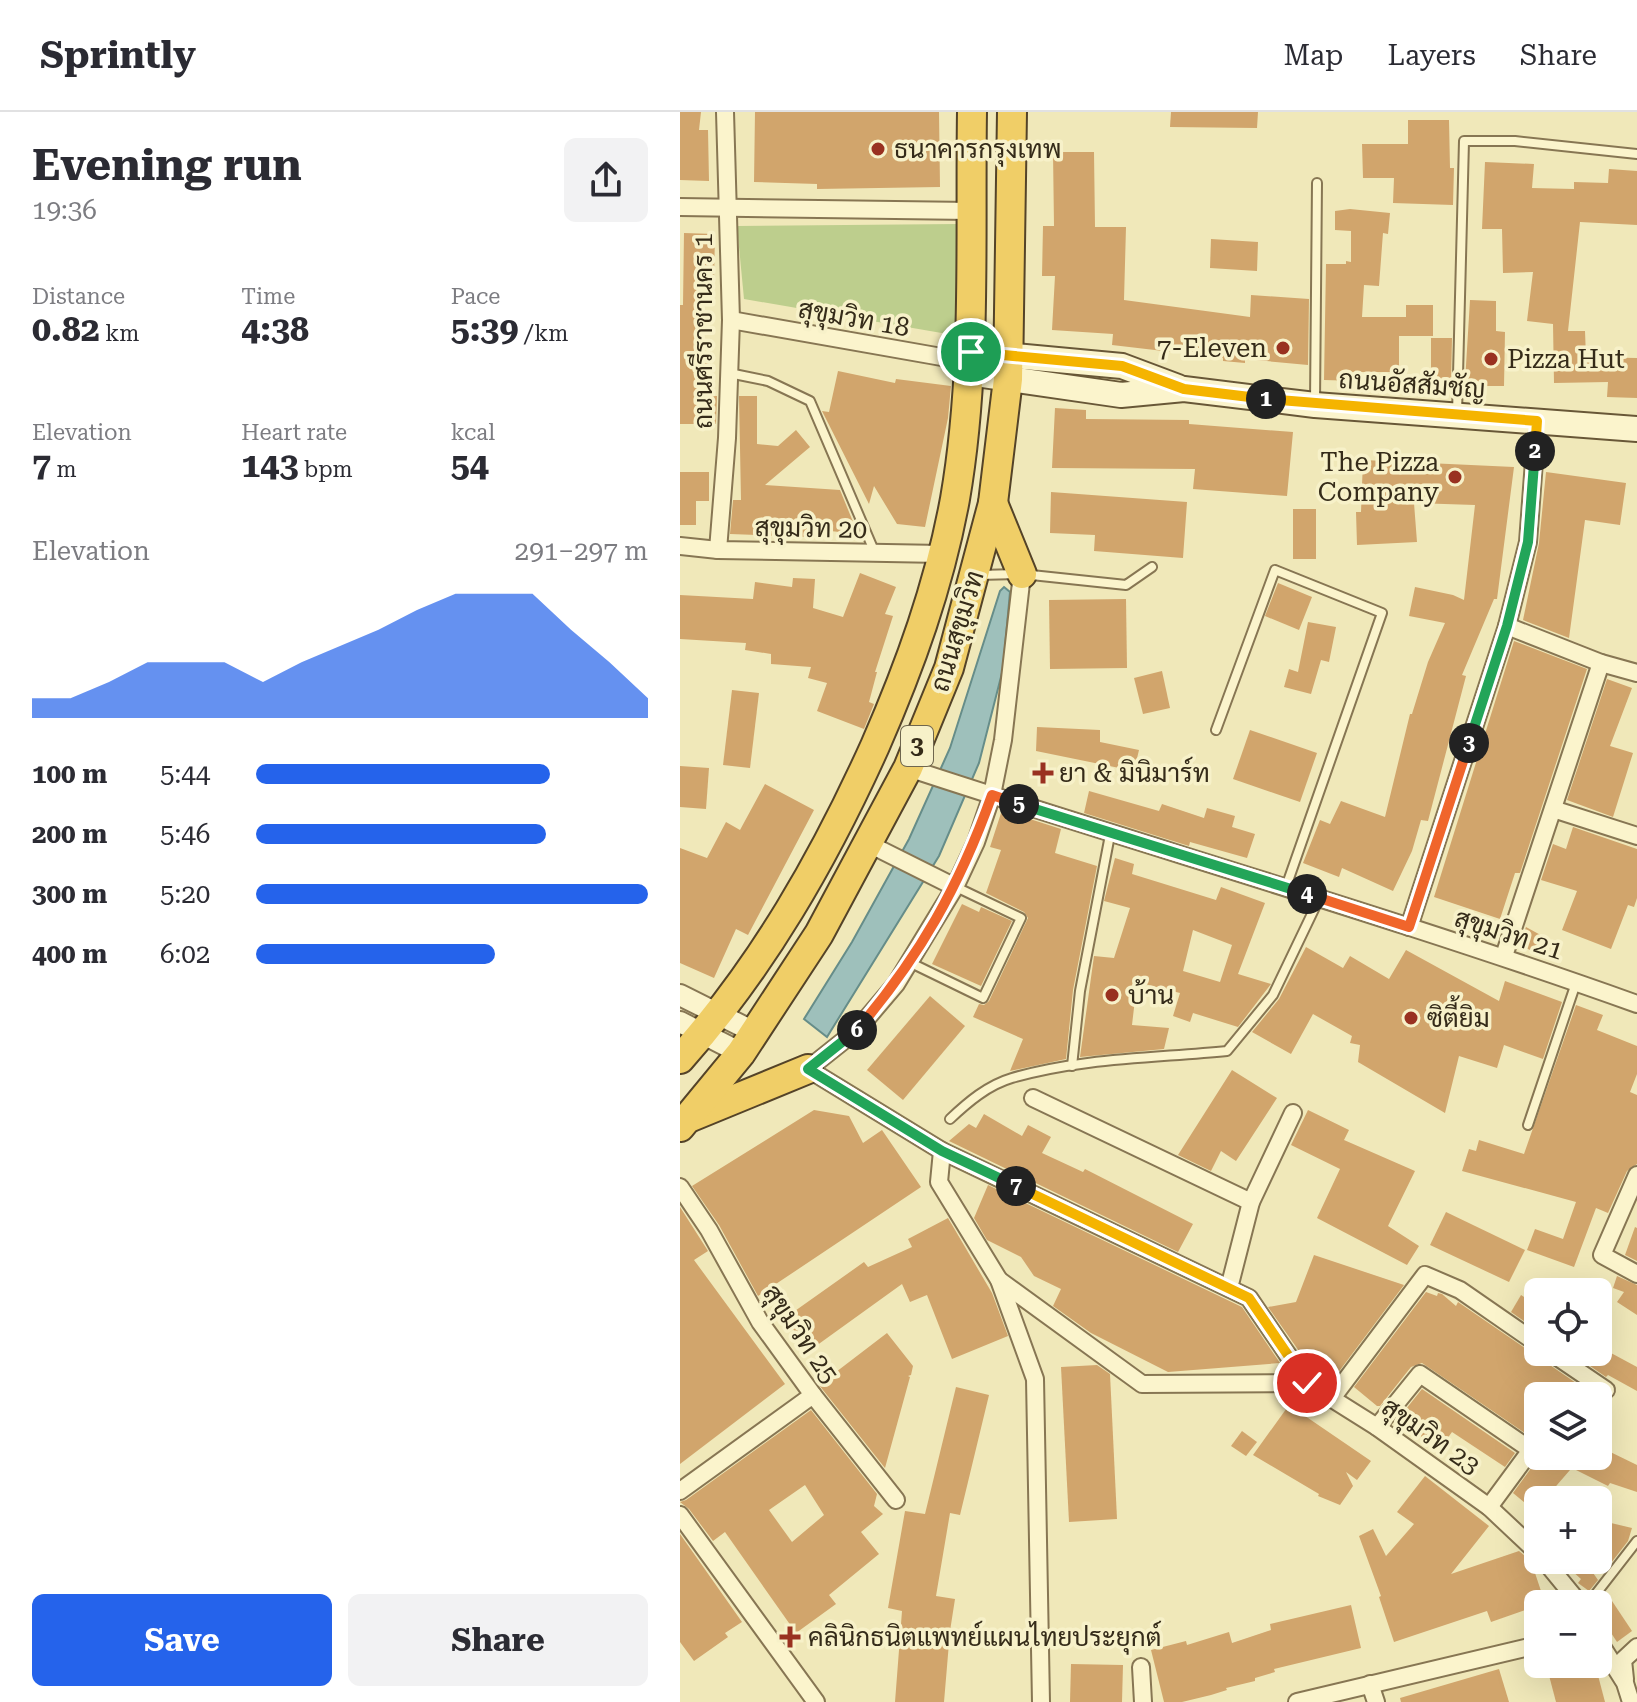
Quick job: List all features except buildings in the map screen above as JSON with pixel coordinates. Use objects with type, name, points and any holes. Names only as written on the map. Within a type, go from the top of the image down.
[{"type":"highway","name":"ถนนสุขุมวิท","points":[[680,1059],[701,1023],[794,907],[854,793],[923,629],[955,499],[970,362],[972,112]]},
{"type":"highway","name":"ถนนสุขุมวิท","points":[[684,1123],[747,1042],[819,934],[881,850],[922,772],[993,503],[1008,367],[1012,112]]},
{"type":"highway","points":[[993,503],[1022,574]]},
{"type":"highway","points":[[684,1123],[808,1069]]},
{"type":"main road","name":"ถนนอัสสัมชัญ","points":[[970,362],[1008,367],[1122,366],[1184,389],[1315,405],[1637,429]]},
{"type":"street","points":[[725,112],[728,208]]},
{"type":"street","name":"ถนนศรีราชานคร 1","points":[[680,207],[971,211]]},
{"type":"street","name":"ถนนศรีราชานคร 1","points":[[718,550],[727,438],[731,320],[728,208]]},
{"type":"street","name":"สุขุมวิท 18","points":[[731,320],[970,362]]},
{"type":"street","points":[[1409,927],[1507,626],[1528,542],[1537,421]]},
{"type":"street","name":"สุขุมวิท 20","points":[[680,546],[718,550],[942,554]]},
{"type":"street","points":[[808,1069],[857,1030],[896,984],[955,887],[976,842],[992,795],[1003,740],[1022,574]]},
{"type":"street","points":[[1507,626],[1601,663],[1637,673]]},
{"type":"street","points":[[1504,956],[1601,663]]},
{"type":"street","name":"สุขุมวิท 21","points":[[922,772],[1110,835],[1504,956],[1637,1004]]},
{"type":"street","points":[[1553,809],[1637,836]]},
{"type":"street","points":[[881,850],[955,887]]},
{"type":"street","points":[[680,995],[701,1023],[747,1042]]},
{"type":"street","name":"สุขุมวิท 23","points":[[808,1069],[942,1151],[1249,1298],[1307,1383],[1333,1397],[1489,1507],[1524,1540]]},
{"type":"street","points":[[1033,1098],[1251,1202]]},
{"type":"street","points":[[1229,1288],[1251,1202],[1293,1113]]},
{"type":"street","points":[[942,1151],[939,1182],[999,1280],[1035,1379],[1041,1702]]},
{"type":"street","points":[[1637,1175],[1602,1255],[1637,1274]]},
{"type":"street","name":"สุขุมวิท 25","points":[[680,1187],[709,1230],[760,1322],[896,1500]]},
{"type":"street","points":[[1333,1397],[1425,1275],[1460,1290],[1524,1334]]},
{"type":"street","points":[[999,1280],[1142,1384],[1307,1383]]},
{"type":"street","points":[[1571,1366],[1594,1382]]},
{"type":"street","points":[[1377,1427],[1420,1374],[1531,1450],[1489,1507]]},
{"type":"street","points":[[680,1491],[813,1395]]},
{"type":"street","points":[[680,1515],[816,1702]]},
{"type":"street","points":[[1555,1574],[1569,1590]]},
{"type":"street","points":[[1625,1683],[1637,1647]]},
{"type":"street","points":[[1297,1702],[1524,1648]]},
{"type":"street","points":[[1612,1662],[1625,1683],[1631,1702]]},
{"type":"street","points":[[1141,1667],[1143,1702]]},
{"type":"street","points":[[1370,1684],[1376,1702]]},
{"type":"lane","points":[[1457,415],[1464,141],[1515,141],[1637,154]]},
{"type":"lane","points":[[1315,405],[1317,183]]},
{"type":"lane","points":[[729,373],[768,381],[810,401],[876,554]]},
{"type":"lane","points":[[975,575],[1022,574],[1126,585],[1152,567]]},
{"type":"lane","points":[[1216,730],[1275,570],[1382,613],[1286,887]]},
{"type":"lane","points":[[1072,1066],[1080,991],[1110,835]]},
{"type":"lane","points":[[909,962],[983,998],[1021,918],[955,887]]},
{"type":"lane","points":[[950,1119],[987,1089],[1011,1078],[1072,1066],[1227,1051],[1273,995],[1320,898]]},
{"type":"lane","points":[[1528,1125],[1577,982]]},
{"type":"lane","points":[[1599,1590],[1637,1541]]},
{"type":"green space","points":[[957,224],[959,336],[744,299],[737,226]]},
{"type":"water","points":[[1004,587],[1010,592],[1003,669],[979,763],[939,856],[827,1037],[804,1019],[852,942],[909,839],[950,748],[1000,591]]},
{"type":"place","name":"ธนาคารกรุงเทพ","points":[[878,149]]},
{"type":"place","name":"7-Eleven","points":[[1283,348]]},
{"type":"place","name":"Pizza Hut","points":[[1491,359]]},
{"type":"place","name":"The Pizza Company","points":[[1455,477]]},
{"type":"place","name":"ยา & มินิมาร์ท","points":[[1043,773]]},
{"type":"place","name":"บ้าน","points":[[1112,995]]},
{"type":"place","name":"ซิตี้ยิม","points":[[1411,1018]]},
{"type":"place","name":"คลินิกธนิตแพทย์แผนไทยประยุกต์","points":[[790,1637]]},
{"type":"route","points":[[971,352],[1122,366],[1184,389],[1315,405],[1537,421],[1528,542],[1507,626],[1409,927],[1110,835],[992,795],[976,842],[955,887],[896,984],[857,1030],[808,1069],[942,1151],[1249,1298],[1307,1383]]}]
